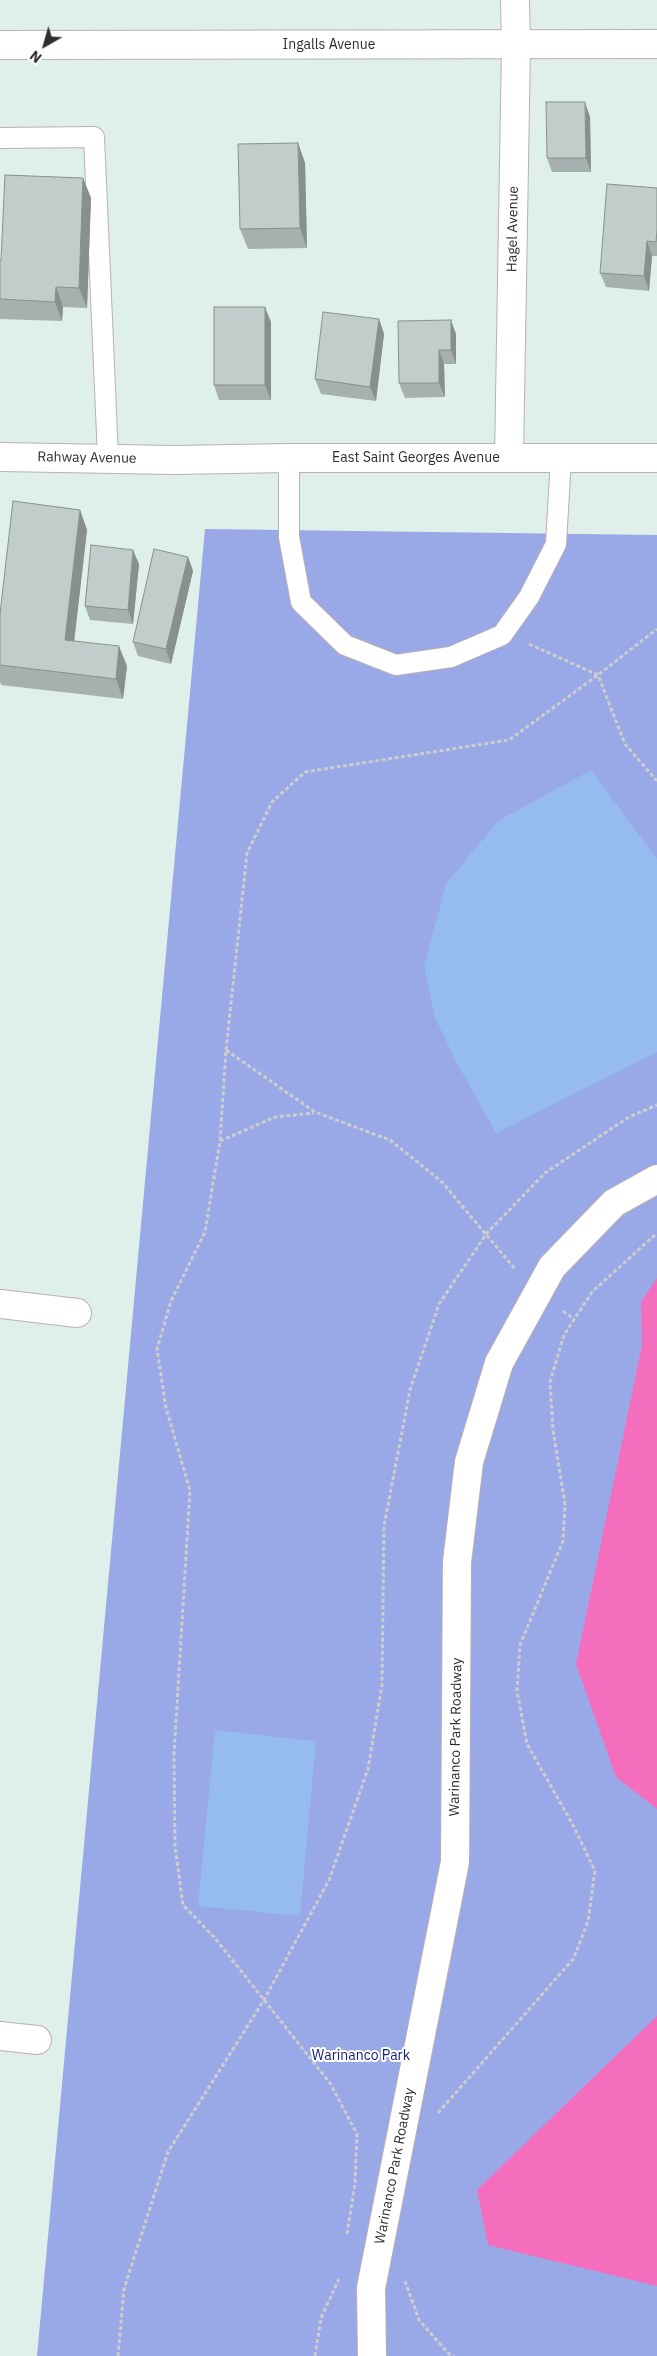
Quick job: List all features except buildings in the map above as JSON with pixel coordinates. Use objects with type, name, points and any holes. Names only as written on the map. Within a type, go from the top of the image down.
[{"type":"street","name":"Hagel Avenue","points":[[509,458],[516,45],[515,0]]},
{"type":"street","name":"Ingalls Avenue","points":[[0,45],[657,44]]},
{"type":"street","name":"Rahway Avenue","points":[[0,457],[108,457],[174,460]]},
{"type":"street","name":"East Saint Georges Avenue","points":[[174,460],[289,458],[657,458]]},
{"type":"street","name":"Warinanco Park Roadway","points":[[372,2356],[371,2288],[455,1862],[457,1562],[469,1462],[499,1363],[552,1267],[614,1203],[657,1178]]},
{"type":"street","points":[[0,1304],[77,1312]]},
{"type":"street","points":[[0,2036],[37,2040]]},
{"type":"lane","points":[[0,138],[94,137],[108,457]]},
{"type":"lane","points":[[289,458],[289,537],[301,602],[345,645],[396,665],[451,657],[502,635],[530,597],[556,544],[561,458]]},
{"type":"path","points":[[347,2239],[355,2184],[357,2134],[330,2083],[214,1937],[183,1905],[175,1846],[174,1754],[190,1490],[166,1408],[157,1349],[172,1301],[204,1232],[220,1141],[226,1050],[246,853],[272,802],[305,772],[508,740],[598,675],[657,629]]},
{"type":"path","points":[[502,635],[536,646],[598,675],[625,744],[657,781]]},
{"type":"path","points":[[226,1050],[315,1112],[390,1140],[442,1182],[537,1293],[574,1319]]},
{"type":"path","points":[[118,2356],[124,2289],[168,2152],[264,2000],[329,1880],[368,1769],[382,1685],[384,1526],[410,1390],[439,1304],[487,1233],[545,1173],[629,1117],[657,1105]]},
{"type":"path","points":[[220,1141],[275,1117],[315,1112]]},
{"type":"path","points":[[434,2120],[438,2113],[574,1958],[588,1921],[595,1871],[573,1825],[527,1744],[517,1691],[520,1645],[563,1541],[565,1504],[553,1430],[550,1382],[564,1335],[592,1292],[657,1233]]},
{"type":"path","points":[[406,2273],[405,2282],[418,2320],[449,2355],[454,2356]]},
{"type":"path","points":[[315,2356],[322,2318],[341,2275]]},
{"type":"green space","name":"Warinanco Park","points":[[205,529],[657,535],[657,2356],[37,2356]]},
{"type":"shaded area","points":[[591,770],[657,859],[657,1052],[496,1133],[459,1067],[435,1018],[424,966],[446,884],[498,821]]},
{"type":"shaded area","points":[[657,1278],[657,1809],[616,1777],[576,1664],[642,1345],[641,1302]]},
{"type":"shaded area","points":[[215,1730],[316,1741],[300,1916],[198,1906]]},
{"type":"shaded area","points":[[657,2016],[657,2286],[488,2245],[477,2190]]}]
